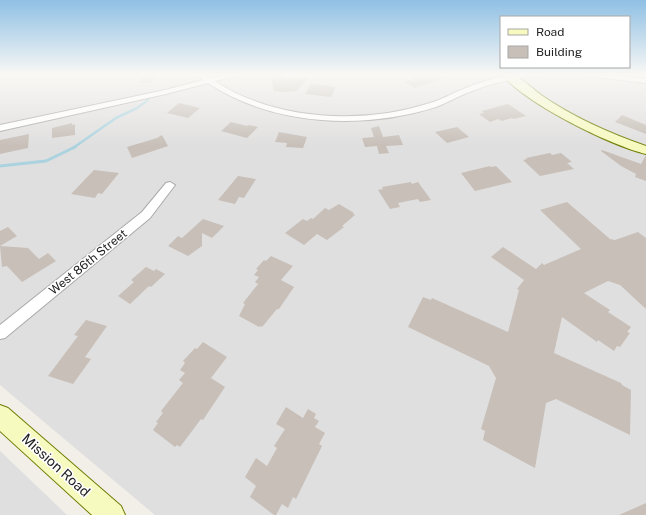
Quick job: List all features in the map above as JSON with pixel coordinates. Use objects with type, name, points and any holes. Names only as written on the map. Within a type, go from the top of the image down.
[{"type":"street","points":[[0,128],[141,98]]},
{"type":"street","points":[[237,98],[269,108],[314,116],[350,117],[372,116],[414,110],[450,98]]},
{"type":"street","points":[[538,98],[561,114],[600,133],[646,150]]},
{"type":"street","name":"West 86th Street","points":[[0,333],[146,215],[170,184]]},
{"type":"street","name":"Mission Road","points":[[0,416],[112,515]]},
{"type":"shaded area","points":[[0,98],[132,98],[0,126]]},
{"type":"shaded area","points":[[646,98],[646,515],[155,515],[0,385],[0,131],[149,99]]},
{"type":"shaded area","points":[[0,451],[67,515],[0,515]]},
{"type":"building","points":[[179,103],[200,108],[188,118],[167,113]]},
{"type":"building","points":[[508,104],[526,116],[502,121],[498,119],[490,122],[479,114],[484,113],[482,111]]},
{"type":"building","points":[[622,115],[646,125],[646,134],[615,122]]},
{"type":"building","points":[[231,122],[258,127],[247,138],[221,131]]},
{"type":"building","points":[[72,123],[72,125],[75,124],[75,135],[52,138],[52,128]]},
{"type":"building","points":[[379,126],[383,137],[399,135],[403,145],[386,146],[389,153],[379,154],[377,146],[365,147],[362,138],[374,137],[371,128]]},
{"type":"building","points":[[457,127],[469,137],[447,143],[435,132]]},
{"type":"building","points":[[279,132],[307,137],[303,148],[286,147],[287,143],[275,142]]},
{"type":"building","points":[[29,134],[28,148],[0,154],[0,140]]},
{"type":"building","points":[[162,135],[168,146],[132,158],[127,147],[157,138]]},
{"type":"building","points":[[602,150],[641,164],[646,155],[646,181],[635,177],[636,174],[621,166],[601,151]]},
{"type":"building","points":[[550,153],[552,155],[561,153],[572,162],[567,163],[574,169],[540,176],[523,160]]},
{"type":"building","points":[[496,166],[512,182],[475,191],[461,173]]},
{"type":"building","points":[[94,170],[119,173],[102,194],[98,193],[95,198],[71,194]]},
{"type":"building","points":[[238,176],[256,179],[244,198],[239,197],[235,204],[218,200]]},
{"type":"building","points":[[411,182],[412,184],[418,182],[431,200],[420,202],[418,199],[398,203],[400,207],[390,209],[378,190],[383,189],[382,187]]},
{"type":"building","points":[[567,202],[610,239],[615,240],[638,232],[646,238],[646,309],[620,285],[608,281],[584,293],[610,310],[608,312],[631,327],[627,332],[630,333],[620,347],[617,346],[614,351],[598,340],[597,342],[562,317],[554,353],[621,383],[631,390],[630,435],[556,399],[546,403],[535,468],[483,440],[485,431],[481,429],[496,378],[489,366],[408,327],[423,297],[431,300],[432,298],[508,332],[519,290],[517,289],[524,280],[491,257],[503,247],[536,269],[542,263],[544,265],[581,249],[540,210]]},
{"type":"building","points":[[339,204],[355,215],[342,226],[344,227],[327,240],[317,234],[304,245],[285,233],[303,219],[307,221],[311,218],[313,219],[325,208],[329,210]]},
{"type":"building","points":[[203,219],[224,226],[212,238],[202,233],[202,246],[188,256],[168,246],[178,236],[182,238]]},
{"type":"building","points":[[8,227],[17,236],[0,246],[0,231]]},
{"type":"building","points":[[0,246],[28,248],[39,259],[48,253],[56,261],[22,282],[7,266],[2,267]]},
{"type":"building","points":[[271,256],[293,266],[281,280],[294,287],[279,309],[277,309],[262,327],[259,327],[239,316],[245,304],[243,303],[258,284],[255,282],[259,277],[254,275],[258,270],[256,269],[264,260],[266,261]]},
{"type":"building","points":[[146,267],[154,271],[156,269],[165,274],[151,287],[149,286],[130,304],[118,296],[134,282],[131,280]]},
{"type":"building","points":[[86,320],[107,326],[85,357],[91,359],[73,384],[48,376],[78,336],[74,335]]},
{"type":"building","points":[[203,342],[227,357],[211,378],[225,387],[203,420],[201,419],[180,447],[177,445],[175,447],[153,430],[158,423],[156,422],[163,413],[161,411],[183,383],[179,380],[185,373],[180,370],[185,363],[183,361]]},
{"type":"building","points":[[286,407],[303,418],[308,409],[316,414],[314,418],[319,421],[315,427],[325,433],[319,444],[322,446],[296,499],[293,497],[288,508],[282,504],[276,515],[274,515],[250,497],[256,486],[245,477],[256,458],[267,466],[277,448],[274,446],[285,429],[276,424]]},
{"type":"building","points":[[646,503],[646,515],[619,515]]},
{"type":"waterway","points":[[73,148],[116,118],[137,108],[148,100]]},
{"type":"waterway","points":[[0,166],[46,161],[73,148]]}]
